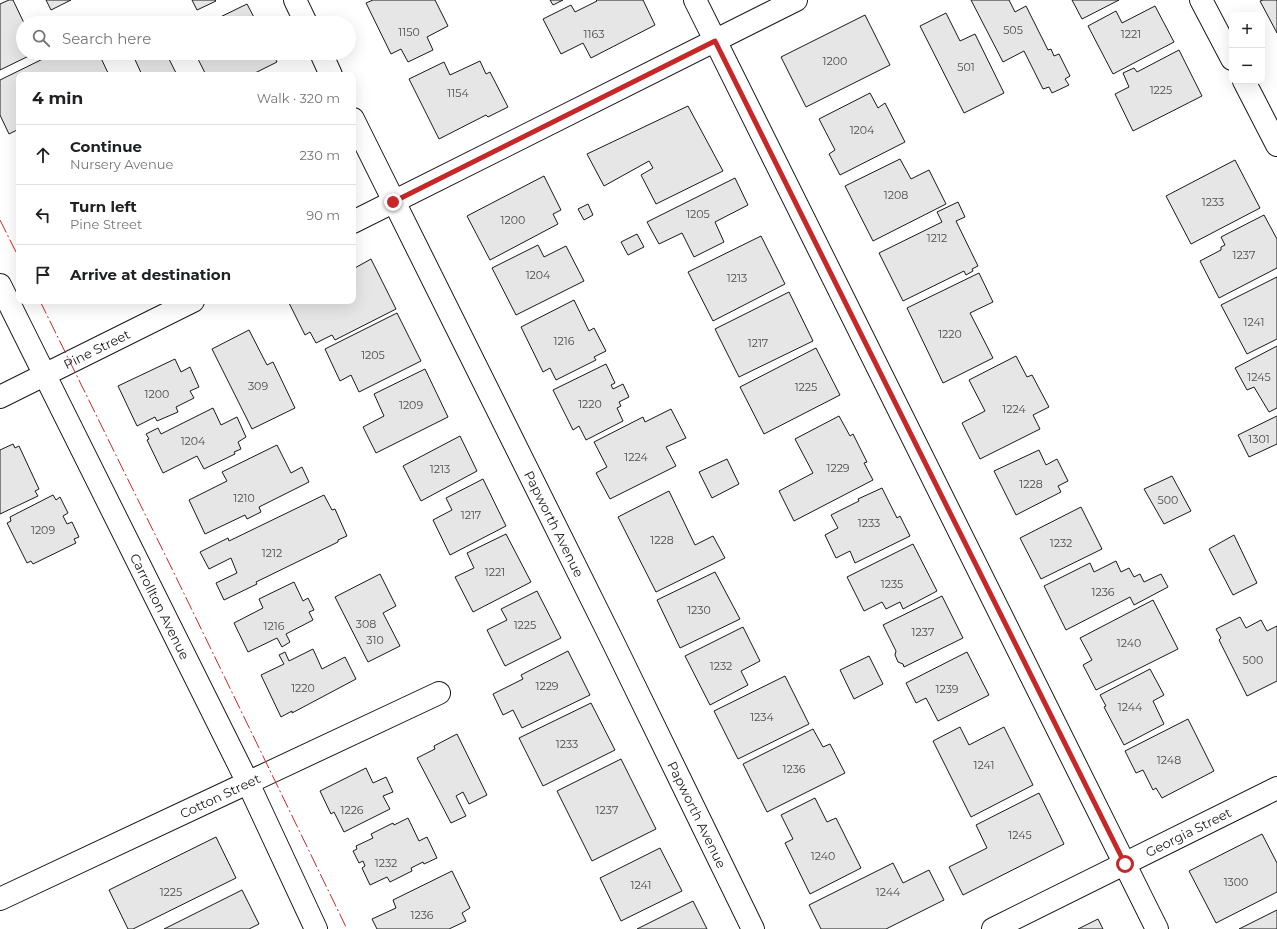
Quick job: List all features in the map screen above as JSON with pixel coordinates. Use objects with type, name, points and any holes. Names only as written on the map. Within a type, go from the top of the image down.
[{"type":"street","points":[[295,0],[303,16]]},
{"type":"street","points":[[695,0],[1157,929]]},
{"type":"street","points":[[356,220],[796,0]]},
{"type":"street","points":[[1201,0],[1229,53]]},
{"type":"street","points":[[324,60],[330,72]]},
{"type":"street","points":[[1246,84],[1277,145]]},
{"type":"street","name":"Papworth Avenue","points":[[356,125],[613,642],[753,929]]},
{"type":"street","name":"Carrollton Avenue","points":[[0,285],[248,784],[316,929]]},
{"type":"street","name":"Pine Street","points":[[0,397],[187,304]]},
{"type":"street","name":"Cotton Street","points":[[0,899],[248,784],[439,693]]},
{"type":"street","name":"Georgia Street","points":[[993,929],[1277,788]]},
{"type":"building","points":[[13,0],[21,16],[16,16],[16,60],[21,60],[0,70],[0,4]]},
{"type":"building","points":[[46,0],[71,0],[51,10]]},
{"type":"building","points":[[192,0],[215,0],[216,1],[197,10]]},
{"type":"building","points":[[373,0],[435,0],[448,26],[427,37],[433,50],[408,62],[401,49],[391,54],[366,3]]},
{"type":"building","points":[[550,0],[563,0],[553,5]]},
{"type":"building","points":[[596,0],[643,0],[655,25],[591,58],[583,43],[561,54],[543,19],[571,5],[575,12],[597,1]]},
{"type":"building","points":[[971,0],[1009,0],[1015,12],[1026,6],[1048,50],[1051,49],[1054,56],[1059,54],[1070,76],[1065,79],[1069,85],[1052,93],[1049,87],[1043,89],[1024,51],[1003,62]]},
{"type":"building","points":[[1072,0],[1119,0],[1082,19]]},
{"type":"building","points":[[1277,0],[1277,33],[1260,1]]},
{"type":"building","points":[[247,4],[253,16],[222,16]]},
{"type":"building","points":[[1155,6],[1174,42],[1113,74],[1088,26],[1116,11],[1122,23]]},
{"type":"building","points":[[946,13],[960,41],[975,34],[1004,93],[964,113],[920,26]]},
{"type":"building","points":[[865,15],[890,65],[806,107],[781,57]]},
{"type":"building","points":[[1179,50],[1202,96],[1133,131],[1115,94],[1129,87],[1123,73],[1134,68],[1137,72]]},
{"type":"building","points":[[41,60],[102,60],[108,72],[16,72]]},
{"type":"building","points":[[135,60],[170,60],[176,72],[141,72]]},
{"type":"building","points":[[198,60],[276,60],[277,62],[257,72],[204,72]]},
{"type":"building","points":[[480,61],[486,74],[490,72],[508,107],[488,117],[486,115],[439,139],[409,79],[444,62],[450,75]]},
{"type":"building","points":[[16,72],[16,130],[9,134],[0,115],[0,80]]},
{"type":"building","points":[[870,93],[878,108],[885,103],[905,142],[840,175],[829,154],[835,150],[819,119]]},
{"type":"building","points":[[688,106],[723,171],[656,204],[641,175],[653,168],[649,161],[604,186],[587,154]]},
{"type":"building","points":[[900,159],[911,179],[929,170],[946,204],[873,241],[845,186]]},
{"type":"building","points":[[1235,160],[1260,208],[1191,244],[1166,196]]},
{"type":"building","points":[[544,176],[561,210],[553,214],[558,224],[490,260],[467,216]]},
{"type":"building","points":[[735,178],[748,205],[715,222],[724,242],[694,257],[682,233],[659,244],[647,222]]},
{"type":"building","points":[[958,202],[965,217],[956,221],[978,266],[966,275],[964,271],[903,301],[879,253],[942,222],[937,212]]},
{"type":"building","points":[[588,204],[593,215],[584,220],[578,209]]},
{"type":"building","points":[[1264,215],[1277,239],[1277,268],[1219,298],[1200,261],[1221,250],[1221,247],[1225,245],[1221,237]]},
{"type":"building","points":[[637,234],[644,247],[628,255],[621,242]]},
{"type":"building","points":[[761,236],[785,284],[713,321],[688,272]]},
{"type":"building","points":[[538,245],[544,257],[566,246],[584,281],[516,315],[492,268]]},
{"type":"building","points":[[371,259],[396,309],[335,340],[332,335],[316,343],[310,332],[305,335],[290,304],[356,304],[356,267]]},
{"type":"building","points":[[979,273],[993,302],[970,313],[993,358],[943,383],[907,308]]},
{"type":"building","points":[[1277,277],[1277,339],[1247,354],[1221,305]]},
{"type":"building","points":[[789,292],[813,341],[739,377],[715,329]]},
{"type":"building","points":[[574,300],[589,331],[594,328],[606,351],[594,357],[596,360],[556,380],[550,368],[543,372],[521,327]]},
{"type":"building","points":[[397,313],[421,361],[359,392],[351,375],[340,381],[325,349]]},
{"type":"building","points":[[249,330],[267,365],[273,362],[295,408],[252,429],[212,349]]},
{"type":"building","points":[[1277,346],[1277,408],[1269,412],[1254,387],[1247,390],[1235,368]]},
{"type":"building","points":[[816,348],[840,395],[764,434],[740,387]]},
{"type":"building","points":[[1016,356],[1027,377],[1032,375],[1049,407],[1033,415],[1040,429],[980,459],[962,423],[985,411],[969,380]]},
{"type":"building","points":[[175,359],[181,372],[190,367],[199,387],[190,391],[194,398],[176,407],[178,412],[157,421],[155,417],[137,426],[118,386]]},
{"type":"building","points":[[606,364],[615,383],[611,385],[613,389],[623,384],[629,397],[619,402],[621,406],[617,408],[623,421],[586,440],[579,426],[573,430],[553,390]]},
{"type":"building","points":[[425,369],[448,417],[376,453],[363,427],[384,416],[374,394]]},
{"type":"building","points":[[213,408],[221,425],[237,417],[246,437],[238,442],[241,449],[234,452],[235,454],[204,469],[197,456],[163,473],[147,440],[149,439],[146,434],[158,428],[161,434]]},
{"type":"building","points":[[671,409],[686,438],[666,447],[676,466],[610,499],[596,473],[607,467],[594,442],[643,417],[645,422]]},
{"type":"building","points":[[839,416],[850,436],[853,434],[867,462],[864,463],[873,480],[794,521],[779,491],[813,473],[795,439]]},
{"type":"building","points":[[1277,416],[1277,444],[1249,457],[1238,435]]},
{"type":"building","points":[[460,436],[477,471],[421,501],[403,466]]},
{"type":"building","points":[[13,444],[15,448],[19,446],[39,489],[35,491],[38,496],[0,514],[0,450]]},
{"type":"building","points":[[277,445],[291,473],[302,467],[309,482],[259,507],[261,512],[247,519],[245,515],[205,534],[189,500],[227,481],[222,472]]},
{"type":"building","points":[[1039,450],[1046,465],[1057,459],[1068,481],[1058,486],[1061,492],[1016,515],[994,471]]},
{"type":"building","points":[[727,459],[739,484],[712,498],[699,472]]},
{"type":"building","points":[[1172,476],[1191,511],[1164,524],[1144,489]]},
{"type":"building","points":[[483,479],[506,526],[450,555],[433,520],[452,510],[446,498]]},
{"type":"building","points":[[882,488],[897,518],[900,516],[910,536],[855,563],[850,551],[836,558],[825,535],[838,528],[831,515],[859,501],[858,499]]},
{"type":"building","points":[[669,491],[695,545],[713,536],[725,558],[656,592],[618,517]]},
{"type":"building","points":[[53,495],[56,500],[60,497],[68,513],[63,516],[67,524],[72,522],[79,537],[74,539],[76,543],[33,564],[31,561],[27,563],[7,523],[11,521],[10,517]]},
{"type":"building","points":[[324,495],[332,510],[335,509],[347,536],[224,600],[216,583],[237,573],[231,558],[209,569],[200,552],[228,538],[229,541]]},
{"type":"building","points":[[1081,507],[1102,549],[1041,579],[1020,538]]},
{"type":"building","points":[[506,534],[531,582],[473,612],[455,577],[474,568],[467,553]]},
{"type":"building","points":[[1234,535],[1257,583],[1233,595],[1209,549]]},
{"type":"building","points":[[913,544],[937,591],[903,609],[900,602],[886,609],[882,602],[864,611],[847,577]]},
{"type":"building","points":[[1116,561],[1121,572],[1129,568],[1134,577],[1140,574],[1144,582],[1161,574],[1168,587],[1134,605],[1130,597],[1066,630],[1044,586],[1090,563],[1094,572]]},
{"type":"building","points":[[715,572],[740,619],[680,648],[657,600]]},
{"type":"building","points":[[380,574],[396,606],[383,613],[400,646],[368,662],[335,597]]},
{"type":"building","points":[[294,582],[303,601],[308,598],[314,610],[309,612],[313,620],[286,634],[290,642],[282,647],[277,638],[248,652],[234,623],[263,608],[259,599]]},
{"type":"building","points":[[537,591],[561,638],[505,666],[487,630],[507,620],[501,609]]},
{"type":"building","points":[[942,596],[963,638],[904,667],[903,664],[898,662],[895,655],[896,651],[883,625]]},
{"type":"building","points":[[1153,600],[1178,649],[1096,690],[1083,665],[1092,660],[1080,638]]},
{"type":"building","points":[[1240,617],[1246,628],[1261,620],[1267,631],[1277,626],[1277,681],[1247,696],[1219,640],[1221,638],[1216,629]]},
{"type":"building","points":[[743,627],[760,661],[741,671],[748,685],[710,705],[685,656]]},
{"type":"building","points":[[313,649],[322,669],[345,657],[356,679],[292,713],[292,711],[281,717],[261,675],[284,664],[279,655],[285,652],[289,661]]},
{"type":"building","points":[[568,651],[590,695],[522,728],[513,710],[503,715],[493,694],[523,679],[521,675]]},
{"type":"building","points":[[967,652],[989,695],[938,721],[926,698],[916,703],[906,683]]},
{"type":"building","points":[[869,656],[883,684],[854,699],[840,670]]},
{"type":"building","points":[[1150,669],[1164,695],[1153,701],[1164,724],[1124,745],[1104,707],[1106,706],[1100,695]]},
{"type":"building","points":[[785,676],[809,724],[738,759],[714,711]]},
{"type":"building","points":[[591,703],[615,750],[543,786],[519,738]]},
{"type":"building","points":[[1188,719],[1214,771],[1162,798],[1156,788],[1153,790],[1143,770],[1136,773],[1125,751]]},
{"type":"building","points":[[960,727],[969,745],[1004,727],[1033,785],[971,817],[933,741]]},
{"type":"building","points":[[813,729],[823,747],[830,744],[845,773],[767,812],[743,764]]},
{"type":"building","points":[[457,734],[487,795],[469,804],[463,792],[456,796],[466,816],[451,823],[417,758],[435,749],[434,746]]},
{"type":"building","points":[[621,759],[656,829],[592,861],[557,791]]},
{"type":"building","points":[[366,768],[373,783],[386,777],[393,792],[383,796],[390,809],[344,832],[334,812],[331,814],[320,791]]},
{"type":"building","points":[[1039,793],[1064,844],[963,895],[949,867],[987,848],[976,825]]},
{"type":"building","points":[[815,798],[827,822],[836,818],[861,868],[810,894],[785,843],[793,839],[781,815]]},
{"type":"building","points":[[408,818],[419,841],[427,837],[437,858],[424,864],[423,862],[411,868],[412,871],[390,882],[387,877],[370,885],[362,868],[365,866],[363,861],[359,863],[353,851],[357,849],[356,846],[373,838],[371,834],[393,823],[394,825]]},
{"type":"building","points":[[1262,834],[1277,863],[1277,892],[1216,923],[1189,871]]},
{"type":"building","points":[[216,837],[236,878],[133,929],[128,929],[109,890]]},
{"type":"building","points":[[660,848],[682,891],[621,921],[600,878]]},
{"type":"building","points":[[893,863],[903,883],[929,870],[944,900],[886,929],[821,929],[809,905]]},
{"type":"building","points":[[452,871],[470,908],[462,913],[466,921],[449,929],[377,929],[372,919],[396,908],[393,900]]},
{"type":"building","points":[[242,890],[259,924],[249,929],[164,929]]},
{"type":"building","points":[[693,901],[707,929],[637,929]]},
{"type":"building","points":[[1277,910],[1277,929],[1239,929]]},
{"type":"building","points":[[1098,919],[1103,929],[1078,929]]},
{"type":"power","points":[[0,220],[16,252]]},
{"type":"power","points":[[41,304],[347,929]]},
{"type":"route","points":[[393,202],[715,41],[1125,864]]}]
